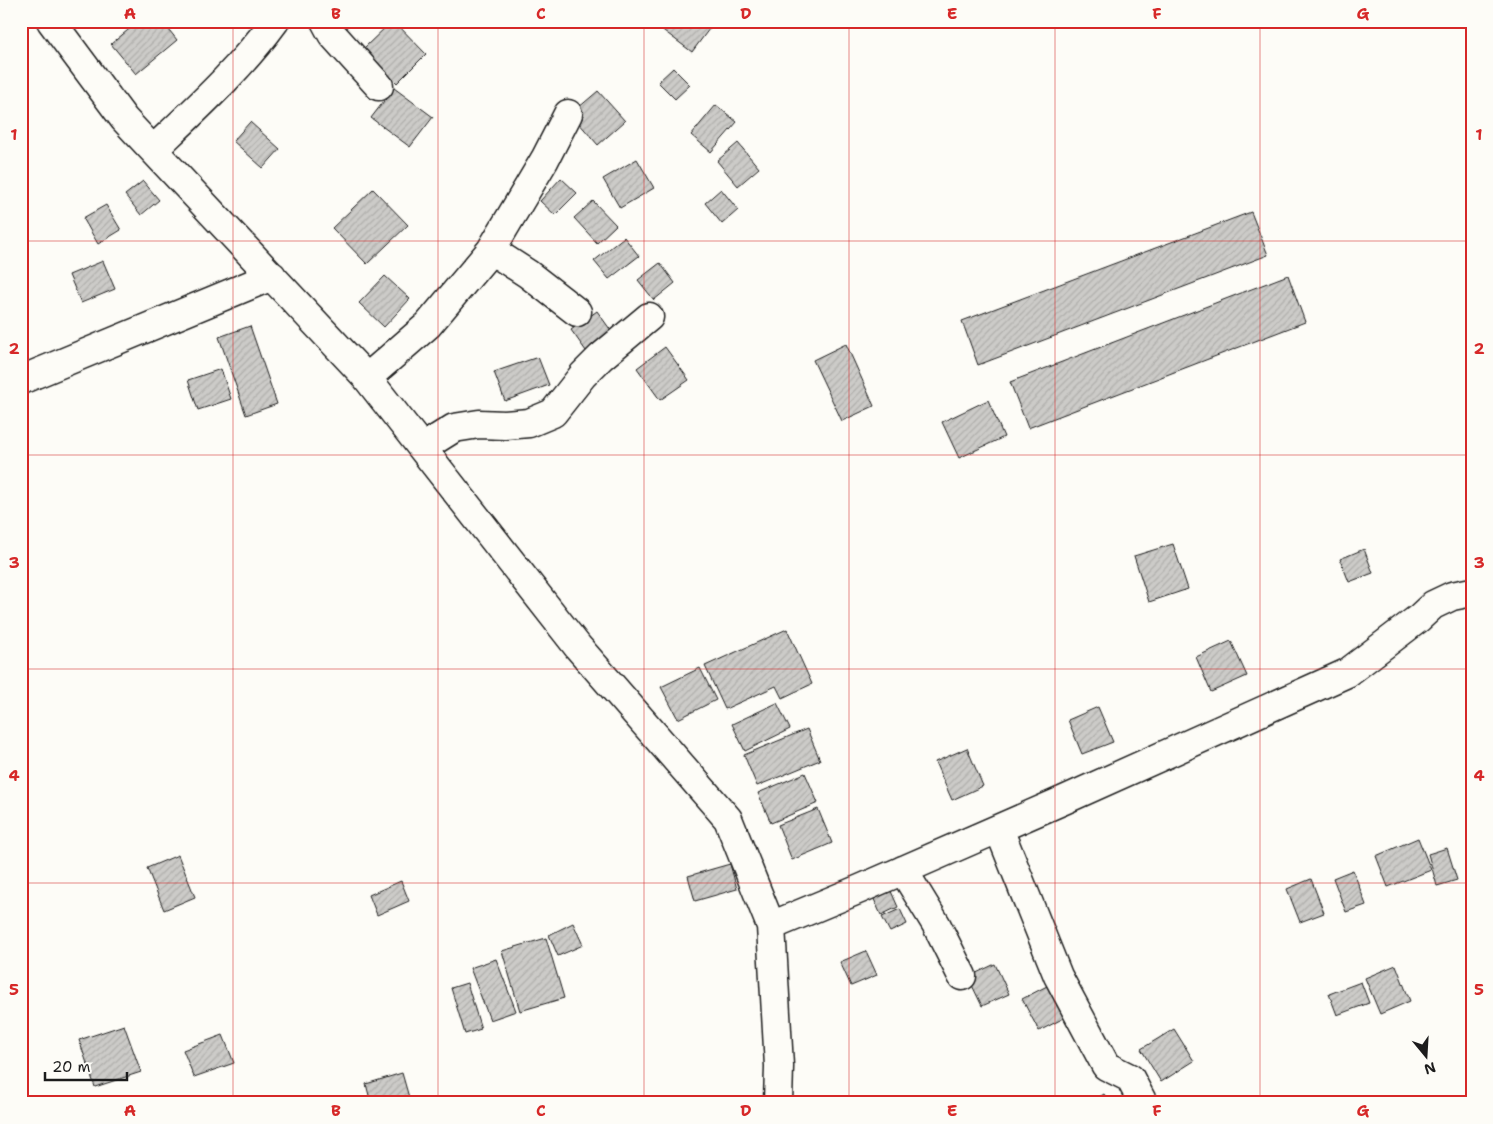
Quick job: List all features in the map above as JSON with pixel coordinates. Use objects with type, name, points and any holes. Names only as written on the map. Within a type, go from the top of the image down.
[{"type":"street","points":[[51,21],[124,119],[367,378],[578,647],[728,819],[771,926],[778,1103]]},
{"type":"street","points":[[153,150],[210,95],[260,42],[275,21]]},
{"type":"street","points":[[324,21],[332,34],[379,86]]},
{"type":"street","points":[[367,378],[428,325],[492,250],[568,114]]},
{"type":"street","points":[[492,250],[528,274],[577,312]]},
{"type":"street","points":[[21,380],[272,276]]},
{"type":"street","points":[[422,448],[454,428],[479,424],[529,424],[553,413],[583,375],[649,317]]},
{"type":"street","points":[[771,926],[999,829],[1346,673],[1419,618],[1433,605],[1452,596],[1472,592]]},
{"type":"street","points":[[999,829],[1058,976],[1106,1066],[1130,1078],[1143,1103]]},
{"type":"street","points":[[903,870],[936,924],[962,976]]},
{"type":"building","points":[[139,21],[162,21],[177,40],[136,74],[111,44]]},
{"type":"building","points":[[392,21],[426,54],[397,83],[363,49]]},
{"type":"building","points":[[666,21],[715,21],[692,52],[660,28]]},
{"type":"building","points":[[673,68],[690,85],[675,99],[658,82]]},
{"type":"building","points":[[394,88],[433,117],[410,147],[371,118]]},
{"type":"building","points":[[598,91],[625,121],[598,145],[571,114]]},
{"type":"building","points":[[716,105],[737,122],[711,152],[691,135]]},
{"type":"building","points":[[250,122],[280,149],[263,168],[233,141]]},
{"type":"building","points":[[738,143],[759,168],[738,186],[717,161]]},
{"type":"building","points":[[637,159],[654,188],[620,208],[603,179]]},
{"type":"building","points":[[561,178],[577,193],[555,215],[540,201]]},
{"type":"building","points":[[143,181],[159,200],[141,215],[125,195]]},
{"type":"building","points":[[373,189],[408,225],[367,264],[332,228]]},
{"type":"building","points":[[721,189],[738,210],[722,224],[705,203]]},
{"type":"building","points":[[593,201],[616,225],[597,243],[574,218]]},
{"type":"building","points":[[106,205],[121,230],[98,244],[83,218]]},
{"type":"building","points":[[1251,212],[1268,255],[978,365],[962,321]]},
{"type":"building","points":[[624,237],[639,256],[609,279],[594,261]]},
{"type":"building","points":[[103,261],[115,289],[81,303],[69,275]]},
{"type":"building","points":[[660,263],[675,283],[654,300],[638,280]]},
{"type":"building","points":[[1288,275],[1305,322],[1028,428],[1010,382]]},
{"type":"building","points":[[385,276],[410,299],[384,327],[359,303]]},
{"type":"building","points":[[597,311],[612,332],[586,351],[571,330]]},
{"type":"building","points":[[250,326],[277,404],[246,415],[219,337]]},
{"type":"building","points":[[846,344],[874,406],[842,421],[813,360]]},
{"type":"building","points":[[665,347],[689,380],[660,400],[637,368]]},
{"type":"building","points":[[538,357],[549,385],[505,401],[494,372]]},
{"type":"building","points":[[221,369],[231,399],[198,410],[188,380]]},
{"type":"building","points":[[988,400],[1004,437],[959,458],[942,422]]},
{"type":"building","points":[[1173,544],[1188,589],[1149,602],[1134,556]]},
{"type":"building","points":[[1364,549],[1373,573],[1349,582],[1340,559]]},
{"type":"building","points":[[787,629],[812,684],[782,698],[776,686],[725,709],[705,666]]},
{"type":"building","points":[[1231,641],[1247,676],[1211,692],[1196,657]]},
{"type":"building","points":[[700,668],[716,700],[678,719],[661,687]]},
{"type":"building","points":[[777,703],[790,729],[745,751],[732,724]]},
{"type":"building","points":[[1098,707],[1113,742],[1082,754],[1068,720]]},
{"type":"building","points":[[1469,709],[1472,709],[1472,757]]},
{"type":"building","points":[[807,729],[820,760],[757,786],[744,755]]},
{"type":"building","points":[[967,748],[983,786],[952,800],[935,762]]},
{"type":"building","points":[[805,773],[818,803],[771,823],[758,793]]},
{"type":"building","points":[[818,809],[832,843],[792,860],[778,825]]},
{"type":"building","points":[[1418,838],[1431,870],[1388,887],[1376,856]]},
{"type":"building","points":[[1447,848],[1457,880],[1437,886],[1428,854]]},
{"type":"building","points":[[178,855],[195,897],[164,910],[147,868]]},
{"type":"building","points":[[730,864],[737,889],[695,901],[688,876]]},
{"type":"building","points":[[1353,870],[1366,905],[1346,912],[1333,878]]},
{"type":"building","points":[[1311,879],[1324,913],[1300,922],[1287,889]]},
{"type":"building","points":[[401,881],[409,901],[377,915],[369,895]]},
{"type":"building","points":[[890,889],[898,907],[881,915],[873,897]]},
{"type":"building","points":[[900,909],[907,924],[890,932],[882,917]]},
{"type":"building","points":[[573,923],[583,945],[558,956],[549,935]]},
{"type":"building","points":[[546,938],[564,998],[520,1011],[502,951]]},
{"type":"building","points":[[866,951],[877,975],[851,986],[840,962]]},
{"type":"building","points":[[496,959],[516,1011],[490,1020],[470,968]]},
{"type":"building","points":[[995,964],[1009,994],[982,1006],[968,977]]},
{"type":"building","points":[[1396,965],[1410,1001],[1380,1014],[1365,978]]},
{"type":"building","points":[[1361,982],[1369,1003],[1337,1015],[1329,994]]},
{"type":"building","points":[[467,983],[481,1029],[465,1034],[451,988]]},
{"type":"building","points":[[1047,986],[1064,1018],[1039,1031],[1022,999]]},
{"type":"building","points":[[124,1025],[141,1072],[95,1087],[79,1040]]},
{"type":"building","points":[[1174,1029],[1194,1061],[1161,1082],[1141,1049]]},
{"type":"building","points":[[223,1035],[234,1063],[194,1077],[183,1050]]},
{"type":"building","points":[[402,1073],[410,1101],[406,1103],[371,1103],[366,1084]]},
{"type":"building","points":[[1104,1094],[1110,1103],[1090,1103]]}]
